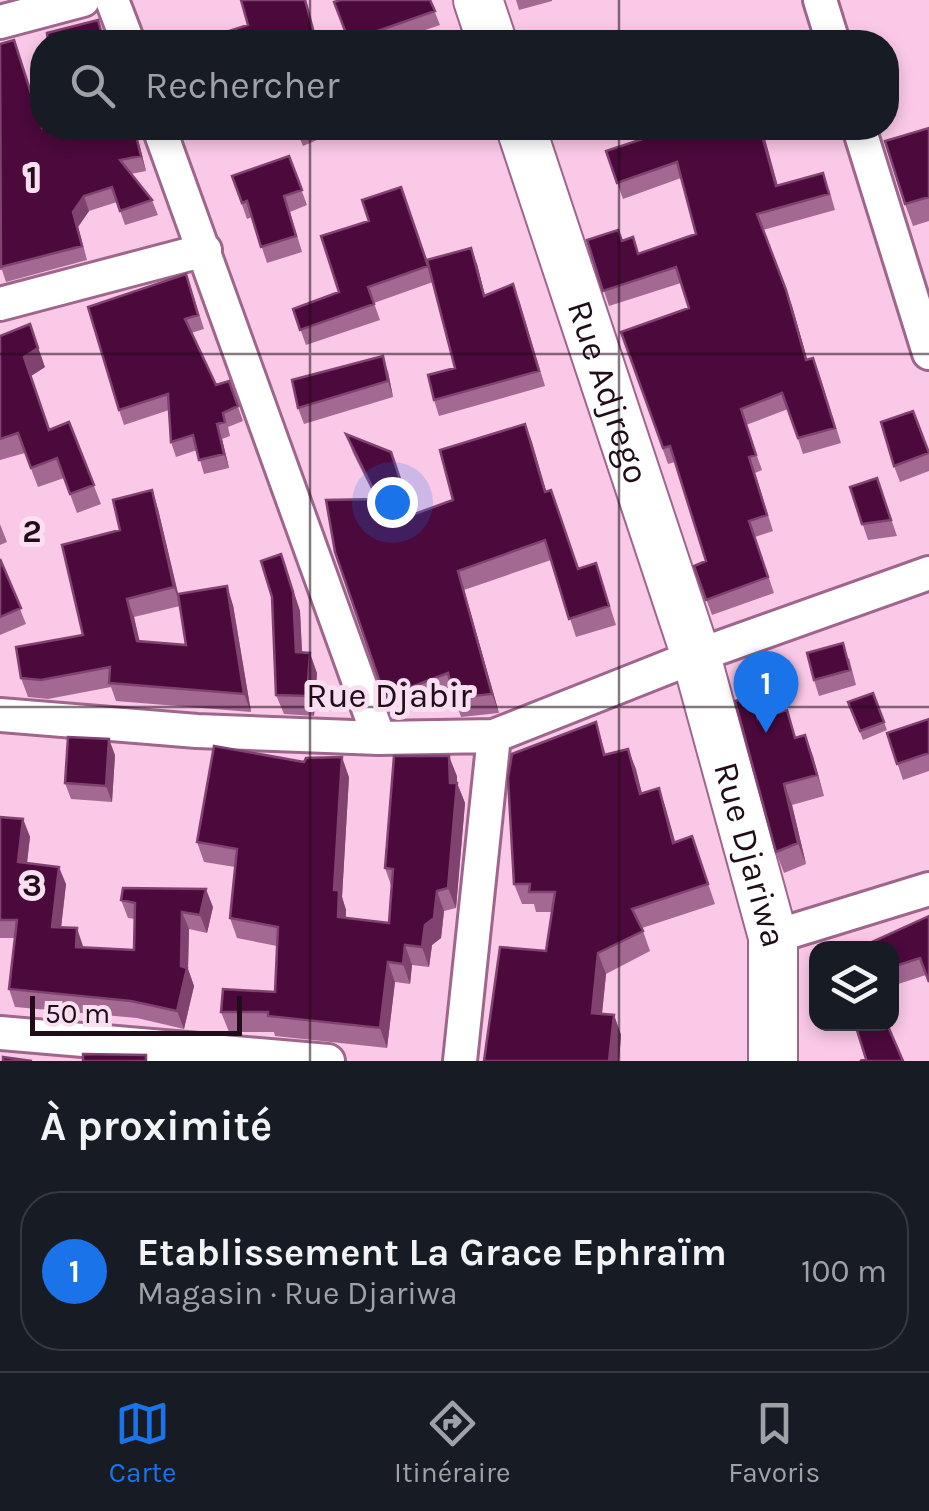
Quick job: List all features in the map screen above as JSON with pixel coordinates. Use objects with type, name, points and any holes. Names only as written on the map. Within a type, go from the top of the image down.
[{"type":"street","points":[[0,22],[83,0]]},
{"type":"street","points":[[112,0],[123,30]]},
{"type":"street","points":[[478,0],[488,30]]},
{"type":"street","points":[[820,0],[829,30]]},
{"type":"street","points":[[164,140],[378,738]]},
{"type":"street","name":"Rue Adjrego","points":[[524,140],[696,656]]},
{"type":"street","points":[[863,140],[929,353]]},
{"type":"street","points":[[0,304],[205,250]]},
{"type":"street","name":"Rue Djabir","points":[[4,709],[196,731],[378,738],[494,736],[696,656],[929,573]]},
{"type":"street","name":"Rue Djariwa","points":[[696,656],[773,937],[773,1061]]},
{"type":"street","points":[[460,1061],[494,736]]},
{"type":"street","points":[[773,937],[929,889]]},
{"type":"street","points":[[0,1033],[328,1061]]},
{"type":"building","points":[[241,0],[305,0],[313,30],[232,30],[248,25]]},
{"type":"building","points":[[430,0],[435,11],[381,30],[345,30],[334,2]]},
{"type":"building","points":[[98,20],[101,30],[59,30]]},
{"type":"building","points":[[14,40],[30,90],[30,140],[137,140],[141,156],[120,160],[152,200],[120,211],[112,187],[84,196],[73,212],[82,246],[1,267],[0,44]]},
{"type":"building","points":[[929,128],[929,197],[905,204],[885,141],[899,140]]},
{"type":"building","points":[[640,140],[763,140],[776,186],[823,173],[829,194],[757,214],[786,290],[806,360],[813,358],[835,428],[798,438],[782,393],[741,409],[756,455],[749,457],[767,515],[749,521],[768,577],[706,600],[694,566],[706,561],[670,446],[663,448],[621,332],[689,308],[676,267],[603,291],[587,240],[618,230],[622,241],[633,237],[638,254],[696,234],[677,162],[617,183],[606,151]]},
{"type":"building","points":[[289,156],[302,190],[284,196],[296,236],[261,247],[247,201],[242,203],[232,176]]},
{"type":"building","points":[[401,187],[428,266],[368,287],[374,304],[300,330],[293,309],[339,292],[321,236],[369,221],[362,200]]},
{"type":"building","points":[[471,248],[484,296],[513,284],[539,371],[434,400],[428,375],[455,368],[427,260]]},
{"type":"building","points":[[186,274],[198,315],[185,319],[216,385],[229,381],[238,406],[223,413],[225,422],[217,424],[224,454],[199,460],[193,435],[171,442],[168,394],[119,410],[88,307]]},
{"type":"building","points":[[30,324],[38,348],[24,357],[49,430],[69,422],[94,485],[70,494],[57,458],[31,468],[18,433],[0,439],[0,336]]},
{"type":"building","points":[[383,356],[388,381],[298,408],[292,380]]},
{"type":"building","points":[[913,411],[929,453],[894,466],[881,422]]},
{"type":"building","points":[[525,424],[545,492],[551,490],[578,569],[596,563],[609,606],[569,619],[545,540],[458,571],[492,694],[454,698],[448,673],[385,697],[335,552],[326,500],[378,499],[346,434],[391,452],[412,515],[453,500],[440,450]]},
{"type":"building","points":[[877,478],[891,520],[862,524],[850,487]]},
{"type":"building","points":[[152,490],[174,587],[127,599],[137,641],[186,645],[178,594],[227,586],[244,694],[109,683],[110,667],[41,680],[21,678],[16,647],[83,635],[62,545],[120,530],[113,500]]},
{"type":"building","points":[[281,554],[293,592],[296,652],[310,653],[307,696],[276,695],[272,597],[261,561]]},
{"type":"building","points":[[0,559],[21,608],[0,617]]},
{"type":"building","points":[[843,643],[850,670],[814,680],[807,653]]},
{"type":"building","points":[[873,693],[884,722],[860,731],[848,702]]},
{"type":"building","points":[[751,696],[758,719],[787,710],[795,738],[805,735],[817,775],[784,784],[798,843],[776,852],[735,701]]},
{"type":"building","points":[[929,719],[929,753],[897,764],[887,733]]},
{"type":"building","points":[[596,722],[604,755],[628,749],[640,794],[659,788],[673,843],[692,836],[708,884],[632,909],[643,931],[598,953],[592,1013],[614,1015],[609,1061],[484,1061],[500,947],[546,951],[555,892],[529,892],[530,884],[514,884],[508,778],[512,754]]},
{"type":"building","points":[[68,737],[109,739],[106,786],[65,783]]},
{"type":"building","points":[[214,746],[304,762],[306,758],[342,757],[334,890],[339,890],[338,917],[389,923],[393,869],[385,868],[394,756],[449,756],[450,783],[457,783],[448,888],[437,891],[434,918],[425,925],[422,947],[405,945],[403,964],[388,962],[380,1028],[268,1016],[268,1012],[221,1012],[223,989],[275,992],[278,927],[230,918],[237,849],[197,842]]},
{"type":"building","points":[[0,817],[23,819],[18,862],[59,867],[52,927],[77,928],[76,947],[134,950],[135,903],[121,900],[123,888],[206,889],[200,915],[182,912],[181,966],[187,968],[177,1011],[131,1001],[9,989],[17,920],[0,920]]},
{"type":"building","points":[[929,916],[929,982],[920,958],[899,965],[899,941],[874,941]]},
{"type":"building","points":[[857,1031],[890,1031],[903,1061],[860,1061],[866,1059]]},
{"type":"building","points":[[83,1054],[146,1055],[146,1061],[83,1061]]},
{"type":"place","name":"Etablissement La Grace Ephraïm","points":[[766,733]]}]
